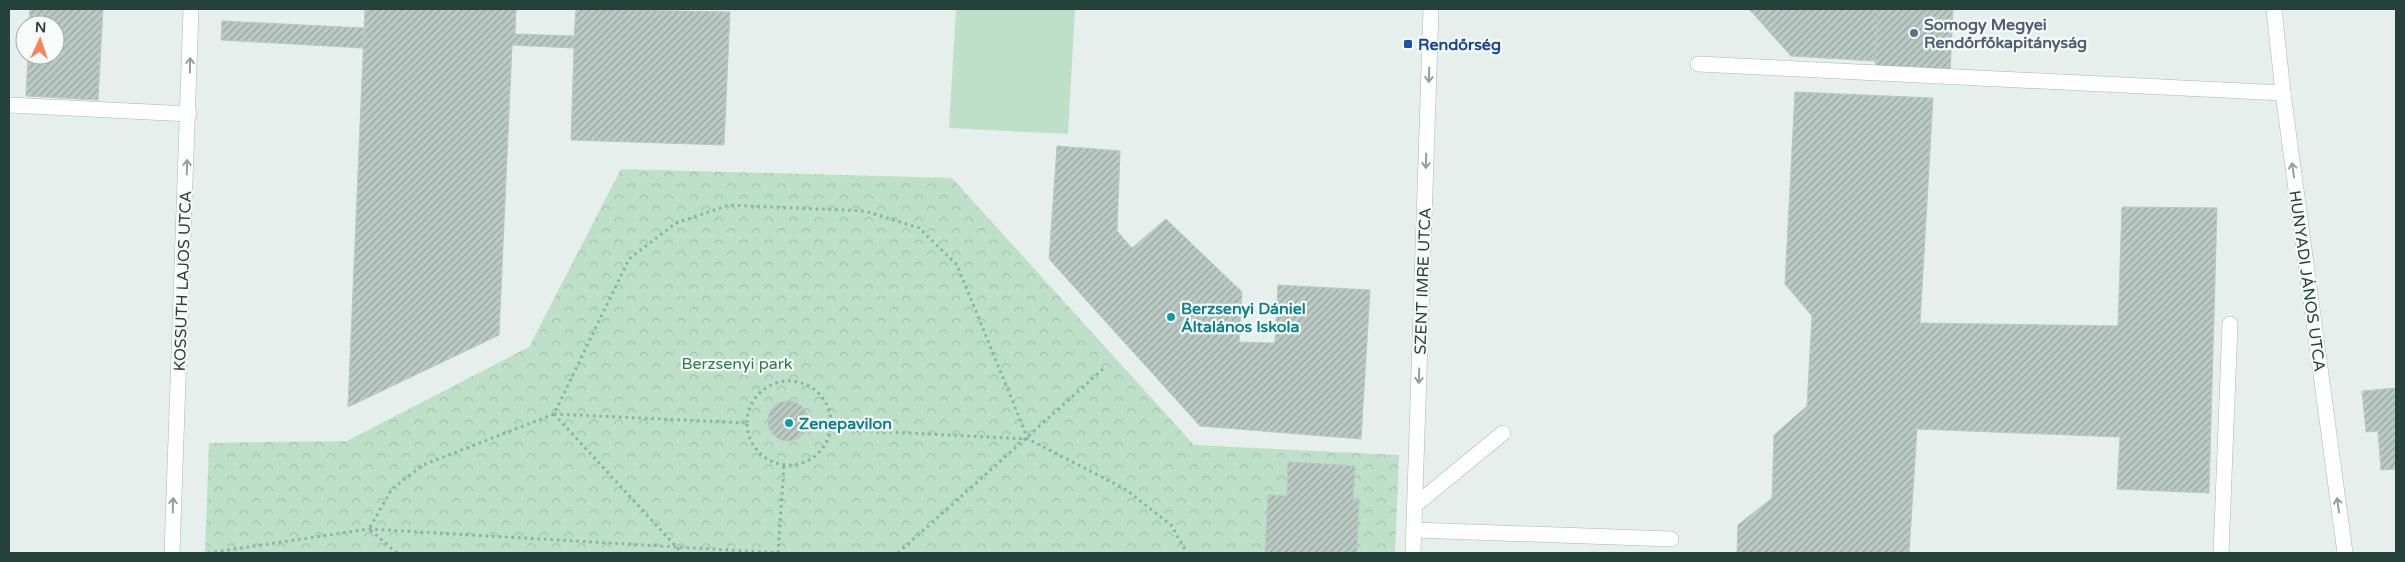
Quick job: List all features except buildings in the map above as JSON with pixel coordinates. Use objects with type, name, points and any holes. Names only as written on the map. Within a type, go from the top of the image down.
[{"type":"street","name":"KOSSUTH LAJOS UTCA","points":[[172,553],[189,114],[191,9]]},
{"type":"street","name":"SZENT IMRE UTCA","points":[[1413,553],[1431,9]]},
{"type":"street","name":"HUNYADI JÁNOS UTCA","points":[[2274,9],[2283,93],[2345,553]]},
{"type":"street","points":[[1698,64],[2283,93]]},
{"type":"street","points":[[9,106],[189,114]]},
{"type":"street","points":[[2221,553],[2230,324]]},
{"type":"street","points":[[1414,506],[1503,433]]},
{"type":"street","points":[[1414,530],[1671,539]]},
{"type":"path","points":[[554,414],[629,259],[676,223],[729,205],[865,211],[919,228],[957,265],[1028,439]]},
{"type":"path","points":[[898,553],[1028,439],[1103,369]]},
{"type":"path","points":[[782,381],[798,382],[812,387],[826,403],[831,429],[827,443],[815,456],[794,465],[784,465],[772,462],[756,450],[748,437],[746,423],[748,411],[755,396],[770,385],[782,381]]},
{"type":"path","points":[[554,414],[682,553]]},
{"type":"path","points":[[369,529],[392,489],[423,465],[554,414],[746,423]]},
{"type":"path","points":[[831,429],[1028,439],[1125,489],[1171,525],[1188,553]]},
{"type":"path","points":[[208,553],[369,529],[779,553],[784,465]]},
{"type":"path","points":[[369,529],[397,553]]},
{"type":"green space","points":[[956,9],[1075,9],[1068,134],[949,128]]},
{"type":"green space","name":"Berzsenyi park","points":[[621,169],[952,178],[1194,445],[1399,455],[1395,553],[205,553],[209,443],[347,441],[529,347]]},
{"type":"place","name":"Somogy Megyei Rendőrfőkapitányság","points":[[1914,33]]},
{"type":"place","name":"Rendőrség","points":[[1408,44]]},
{"type":"place","name":"Berzsenyi Dániel Általános Iskola","points":[[1171,317]]},
{"type":"place","name":"Zenepavilon","points":[[789,423]]}]
